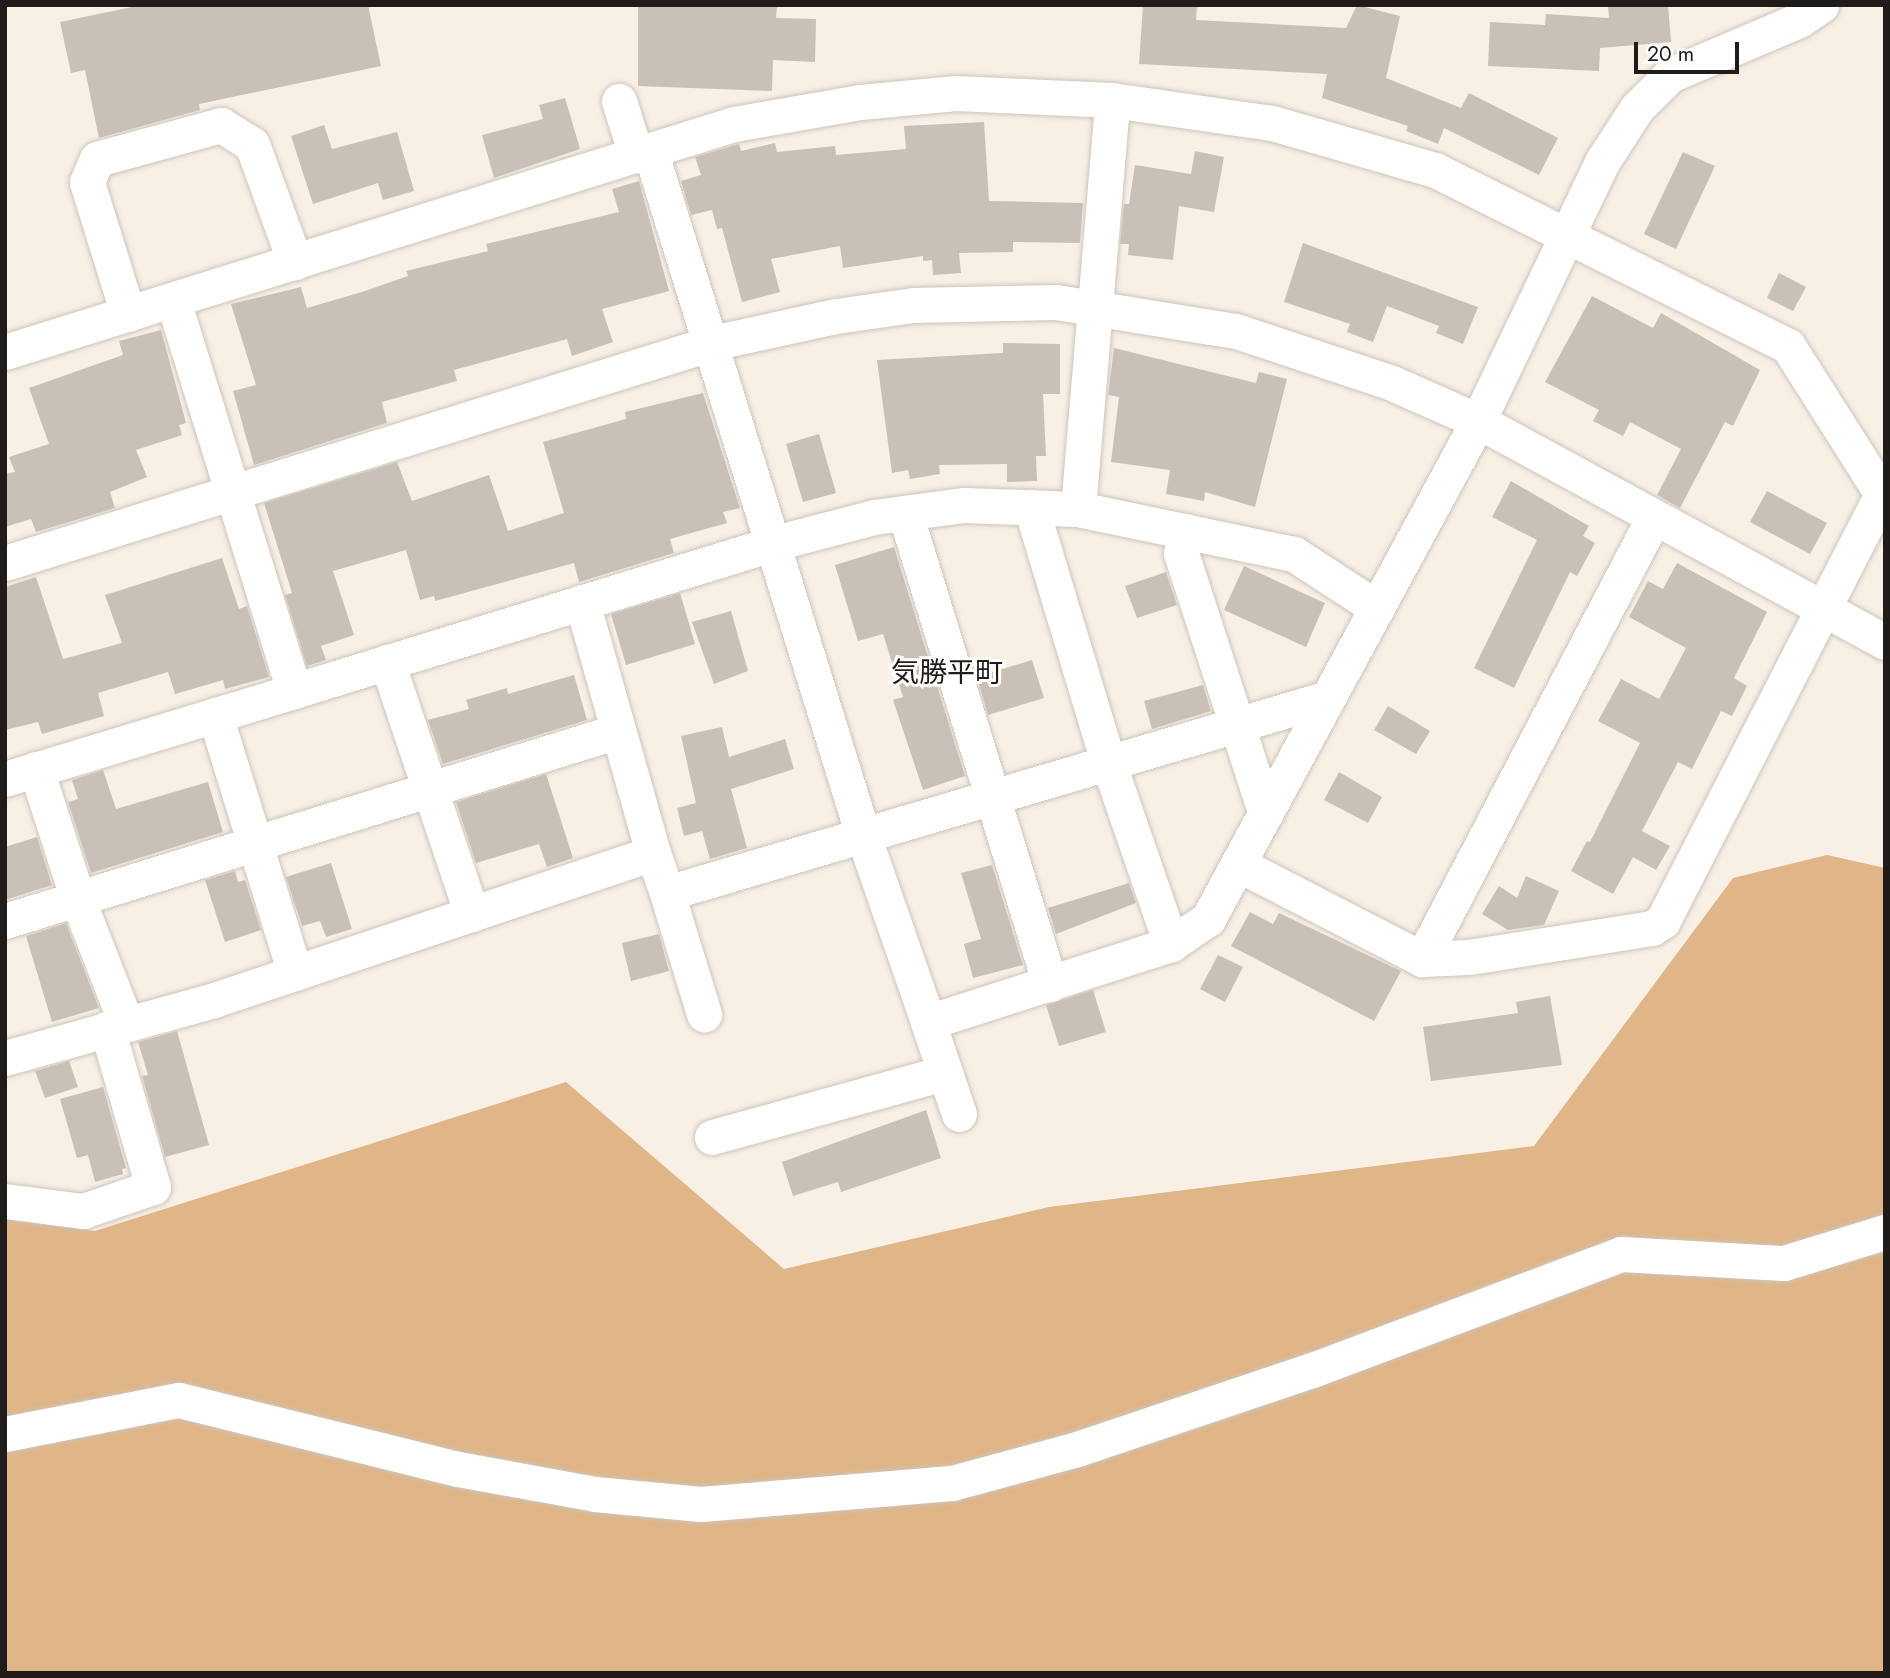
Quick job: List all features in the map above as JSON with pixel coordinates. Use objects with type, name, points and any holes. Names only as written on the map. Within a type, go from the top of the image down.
[{"type":"street","points":[[928,1022],[1171,944],[1208,919],[1478,421],[1602,162],[1652,90],[1670,75],[1799,20],[1821,5]]},
{"type":"street","points":[[5,352],[734,124],[860,102],[956,93],[1112,100],[1272,123],[1410,162],[1567,232],[1788,346],[1882,494],[1820,608],[1663,921],[1652,928],[1468,957],[1422,959],[1240,864]]},
{"type":"street","points":[[1078,509],[1112,100]]},
{"type":"street","points":[[619,101],[643,153],[712,344],[862,832],[960,1114]]},
{"type":"street","points":[[128,314],[86,181],[97,159],[221,125],[251,144],[295,262]]},
{"type":"street","points":[[173,300],[294,691]]},
{"type":"street","points":[[5,564],[234,495],[712,344],[836,316],[913,305],[998,301],[1095,307],[1236,331],[1357,370],[1478,421],[1885,642]]},
{"type":"street","points":[[5,1201],[83,1211],[153,1187],[117,1026],[78,900],[21,774],[775,543],[905,513],[964,505],[1078,509],[1294,554],[1324,570],[1377,608]]},
{"type":"street","points":[[1031,508],[1108,762],[1171,944]]},
{"type":"street","points":[[905,513],[1050,984]]},
{"type":"street","points":[[1422,959],[1654,518]]},
{"type":"street","points":[[1186,531],[1181,552],[1266,814]]},
{"type":"street","points":[[582,602],[653,853],[704,1014]]},
{"type":"street","points":[[387,662],[472,914]]},
{"type":"street","points":[[667,893],[862,832],[1328,698]]},
{"type":"street","points":[[215,715],[295,973]]},
{"type":"street","points":[[5,921],[618,731]]},
{"type":"street","points":[[5,1058],[295,973],[653,853]]},
{"type":"street","points":[[712,1137],[946,1073]]},
{"type":"street","points":[[5,1434],[179,1400],[458,1469],[595,1494],[701,1504],[952,1483],[1077,1449],[1315,1369],[1621,1254],[1784,1263],[1885,1232]]},
{"type":"shaded area","points":[[1827,855],[1885,868],[1885,1673],[5,1673],[5,1217],[95,1231],[566,1082],[784,1269],[1049,1207],[1534,1146],[1733,878]]},
{"type":"building","points":[[142,5],[368,5],[381,66],[199,104],[200,110],[99,138],[85,70],[71,73],[60,22]]},
{"type":"building","points":[[638,5],[777,5],[776,18],[816,19],[815,62],[773,60],[772,91],[638,86]]},
{"type":"building","points":[[1143,5],[1197,5],[1196,20],[1346,28],[1357,5],[1400,16],[1386,78],[1461,108],[1469,93],[1558,138],[1539,175],[1444,128],[1438,144],[1406,131],[1408,126],[1322,98],[1327,74],[1139,64]]},
{"type":"building","points":[[1608,5],[1668,5],[1671,42],[1600,48],[1599,71],[1488,66],[1490,22],[1545,25],[1546,14],[1609,18]]},
{"type":"building","points":[[565,98],[580,149],[494,178],[482,135],[543,119],[539,105]]},
{"type":"building","points":[[984,122],[989,201],[1083,203],[1080,243],[1013,242],[1013,252],[959,253],[961,273],[933,275],[932,260],[923,261],[923,256],[843,268],[840,246],[771,259],[780,292],[742,302],[722,228],[717,229],[712,210],[691,215],[681,181],[701,175],[695,157],[739,144],[741,151],[775,143],[777,152],[835,146],[836,155],[906,149],[904,126]]},
{"type":"building","points":[[324,125],[332,149],[397,132],[414,191],[383,200],[378,183],[313,204],[291,136]]},
{"type":"building","points":[[1195,151],[1224,157],[1214,212],[1179,206],[1173,260],[1128,255],[1129,244],[1120,244],[1124,204],[1129,204],[1135,165],[1191,174]]},
{"type":"building","points":[[1683,152],[1715,166],[1676,249],[1644,234]]},
{"type":"building","points":[[639,181],[669,291],[602,309],[613,342],[572,356],[567,339],[454,370],[457,381],[382,402],[387,423],[254,465],[233,391],[256,385],[231,304],[301,287],[307,308],[362,292],[408,276],[406,271],[488,251],[486,244],[619,212],[612,189]]},
{"type":"building","points":[[1303,243],[1478,307],[1463,344],[1436,333],[1439,326],[1387,306],[1373,342],[1347,332],[1350,324],[1284,302]]},
{"type":"building","points":[[1779,273],[1806,287],[1793,311],[1767,298]]},
{"type":"building","points":[[1592,296],[1653,328],[1661,313],[1760,370],[1733,426],[1725,422],[1680,508],[1657,495],[1681,449],[1630,422],[1623,436],[1593,421],[1599,410],[1545,382]]},
{"type":"building","points":[[161,330],[186,423],[179,425],[182,435],[136,450],[147,477],[110,492],[115,508],[36,532],[31,519],[5,527],[5,474],[15,472],[9,457],[49,444],[29,388],[123,355],[119,341]]},
{"type":"building","points":[[1003,343],[1060,344],[1060,394],[1043,394],[1046,456],[1036,456],[1037,481],[1007,482],[1007,464],[939,465],[940,474],[910,479],[908,470],[892,473],[877,360],[1003,353]]},
{"type":"building","points":[[1114,348],[1256,383],[1259,372],[1287,379],[1255,507],[1205,492],[1204,501],[1166,494],[1170,470],[1111,462],[1119,397],[1108,395]]},
{"type":"building","points":[[703,393],[740,508],[723,512],[727,523],[670,539],[674,553],[579,582],[574,563],[435,601],[434,596],[420,600],[406,550],[333,571],[354,635],[321,646],[326,660],[307,666],[285,595],[292,593],[264,503],[397,462],[412,501],[489,475],[508,531],[564,513],[543,442],[626,419],[625,412]]},
{"type":"building","points":[[819,434],[836,493],[803,502],[786,444]]},
{"type":"building","points":[[1511,481],[1589,526],[1583,536],[1595,543],[1577,576],[1570,572],[1514,688],[1474,668],[1537,540],[1492,517]]},
{"type":"building","points":[[1767,491],[1827,523],[1810,554],[1750,522]]},
{"type":"building","points":[[894,547],[965,776],[923,790],[893,700],[903,697],[883,634],[858,641],[835,565]]},
{"type":"building","points":[[222,558],[239,609],[247,606],[269,677],[225,689],[223,680],[175,694],[168,672],[98,693],[104,716],[42,734],[38,722],[5,730],[5,587],[36,577],[63,659],[122,643],[105,595]]},
{"type":"building","points":[[1677,563],[1767,612],[1734,678],[1747,686],[1732,716],[1721,711],[1692,769],[1678,762],[1642,831],[1670,846],[1656,870],[1633,857],[1613,894],[1571,871],[1587,841],[1590,842],[1640,743],[1598,721],[1621,679],[1659,699],[1686,648],[1629,617],[1648,581],[1663,589]]},
{"type":"building","points":[[1244,566],[1325,603],[1306,647],[1224,610]]},
{"type":"building","points":[[1166,572],[1177,605],[1137,618],[1125,586]]},
{"type":"building","points":[[680,593],[695,644],[626,665],[611,614]]},
{"type":"building","points":[[731,611],[748,671],[714,684],[692,622]]},
{"type":"building","points":[[1032,660],[1044,698],[988,715],[977,677]]},
{"type":"building","points":[[574,675],[587,720],[443,764],[428,720],[469,709],[466,700],[507,688],[508,694]]},
{"type":"building","points":[[1203,685],[1211,711],[1152,729],[1144,701]]},
{"type":"building","points":[[1388,706],[1430,731],[1416,754],[1374,730]]},
{"type":"building","points":[[722,727],[729,757],[785,739],[794,769],[731,789],[747,848],[710,859],[702,831],[684,836],[677,808],[696,803],[681,736]]},
{"type":"building","points":[[103,770],[116,809],[208,782],[223,832],[91,873],[68,802],[78,799],[72,780]]},
{"type":"building","points":[[1339,772],[1382,797],[1368,823],[1324,800]]},
{"type":"building","points":[[546,774],[573,858],[547,867],[539,844],[476,863],[456,802]]},
{"type":"building","points":[[37,837],[52,885],[5,900],[5,847]]},
{"type":"building","points":[[331,863],[352,929],[326,937],[320,921],[302,926],[286,877]]},
{"type":"building","points":[[992,865],[1023,965],[973,978],[964,944],[981,939],[961,873]]},
{"type":"building","points":[[235,871],[238,882],[245,880],[261,930],[225,942],[205,880]]},
{"type":"building","points":[[1526,876],[1559,891],[1544,925],[1508,930],[1482,914],[1499,886],[1517,898]]},
{"type":"building","points":[[1129,883],[1136,903],[1056,934],[1048,908]]},
{"type":"building","points":[[1250,912],[1273,924],[1279,913],[1401,971],[1374,1021],[1231,946]]},
{"type":"building","points":[[66,923],[99,1008],[52,1022],[26,936]]},
{"type":"building","points":[[659,934],[669,971],[631,981],[622,943]]},
{"type":"building","points":[[1218,955],[1243,967],[1225,1002],[1200,989]]},
{"type":"building","points":[[1093,990],[1106,1032],[1059,1046],[1046,1005]]},
{"type":"building","points":[[1550,996],[1562,1065],[1431,1081],[1423,1027],[1518,1013],[1516,1002]]},
{"type":"building","points":[[177,1031],[209,1145],[165,1157],[142,1076],[148,1075],[138,1042]]},
{"type":"building","points":[[69,1061],[78,1087],[45,1098],[35,1071]]},
{"type":"building","points":[[103,1087],[126,1168],[122,1169],[123,1174],[95,1182],[88,1155],[77,1158],[60,1099]]},
{"type":"building","points":[[926,1110],[941,1158],[841,1192],[838,1182],[793,1196],[782,1162]]},
{"type":"district","name":"気勝平町","points":[[947,673]]}]
